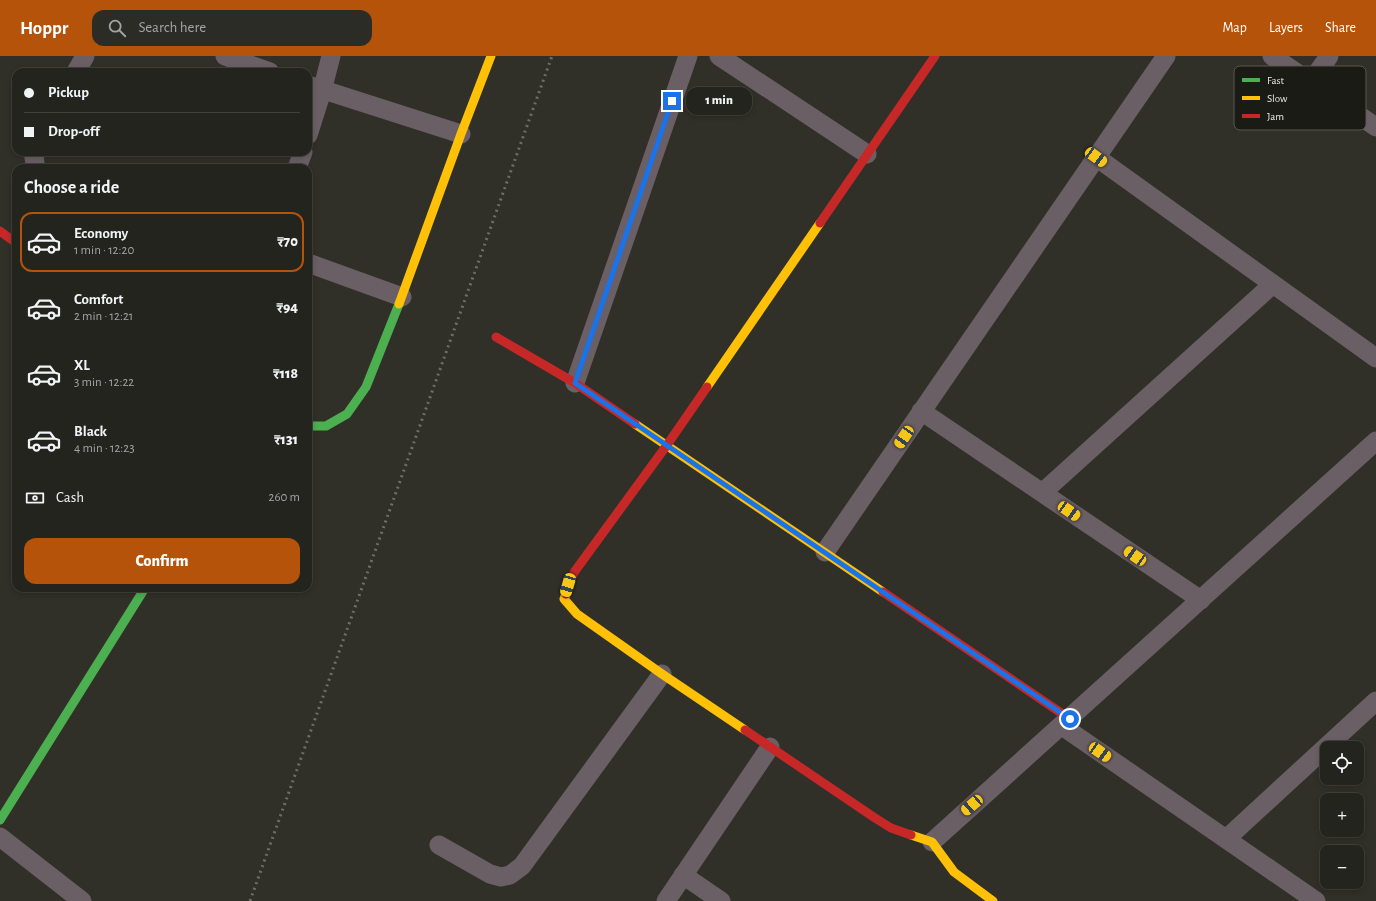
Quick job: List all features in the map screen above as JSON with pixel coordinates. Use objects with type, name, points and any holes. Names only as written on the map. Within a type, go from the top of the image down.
[{"type":"street","points":[[78,68],[85,56]]},
{"type":"street","points":[[225,56],[244,59],[262,68]]},
{"type":"street","points":[[312,108],[315,88],[331,56]]},
{"type":"street","points":[[312,426],[326,426],[347,414],[366,387],[402,298],[461,134],[491,56]]},
{"type":"street","points":[[575,383],[688,56]]},
{"type":"street","points":[[719,56],[867,154]]},
{"type":"street","points":[[935,56],[667,445],[575,571],[568,585],[564,599],[577,614],[662,674],[886,825],[932,842],[954,872],[993,901]]},
{"type":"street","points":[[825,552],[1166,56]]},
{"type":"street","points":[[1272,56],[1287,66]]},
{"type":"street","points":[[1321,66],[1328,56]]},
{"type":"street","points":[[315,88],[461,134]]},
{"type":"street","points":[[1366,120],[1376,127]]},
{"type":"street","points":[[1096,157],[1376,358]]},
{"type":"street","points":[[0,231],[12,240]]},
{"type":"street","points":[[312,265],[402,298]]},
{"type":"street","points":[[1042,493],[1274,284]]},
{"type":"street","points":[[496,337],[575,383],[825,552],[1066,722],[1226,839],[1316,901]]},
{"type":"street","points":[[922,411],[1201,600]]},
{"type":"street","points":[[932,842],[961,814],[1066,722],[1376,441]]},
{"type":"street","points":[[0,820],[142,592]]},
{"type":"street","points":[[439,845],[490,874],[501,877],[510,875],[522,866],[662,674]]},
{"type":"street","points":[[1226,839],[1376,702]]},
{"type":"street","points":[[666,901],[770,747]]},
{"type":"street","points":[[0,837],[82,901]]},
{"type":"street","points":[[683,875],[721,901]]},
{"type":"railway","points":[[250,901],[552,56]]},
{"type":"traffic: fast","points":[[312,426],[326,426],[347,414],[366,387],[399,304]]},
{"type":"traffic: fast","points":[[0,820],[142,592]]},
{"type":"traffic: slow","points":[[399,304],[491,56]]},
{"type":"traffic: slow","points":[[707,387],[820,223]]},
{"type":"traffic: slow","points":[[635,424],[883,592]]},
{"type":"traffic: slow","points":[[566,594],[564,599],[577,614],[745,730]]},
{"type":"traffic: slow","points":[[911,835],[932,842],[954,872],[993,901]]},
{"type":"traffic: jam","points":[[820,223],[935,56]]},
{"type":"traffic: jam","points":[[0,231],[12,240]]},
{"type":"traffic: jam","points":[[496,337],[575,383],[635,424]]},
{"type":"traffic: jam","points":[[566,594],[568,585],[575,571],[667,445],[707,387]]},
{"type":"traffic: jam","points":[[883,592],[1070,719]]},
{"type":"traffic: jam","points":[[745,730],[875,818],[891,828],[911,835]]},
{"type":"route","points":[[672,101],[575,383],[694,462],[1070,719]]}]
